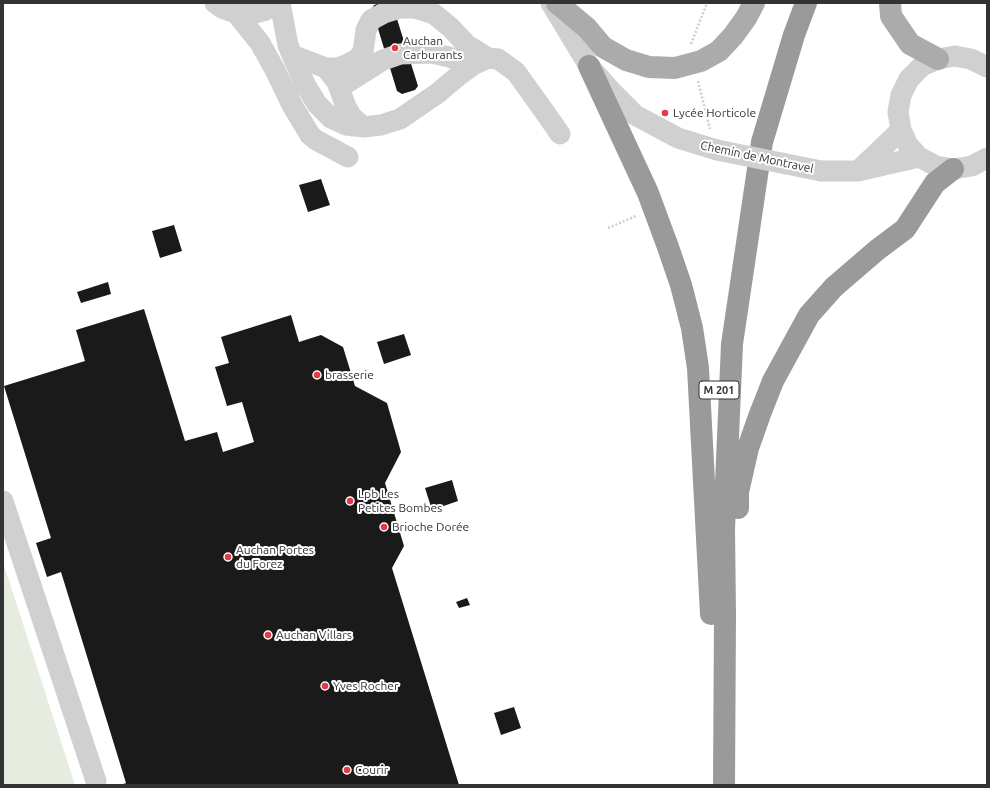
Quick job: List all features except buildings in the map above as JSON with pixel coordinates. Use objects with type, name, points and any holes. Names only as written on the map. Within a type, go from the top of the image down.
[{"type":"highway","name":"M 201","points":[[710,785],[711,619],[721,347],[736,229],[754,134],[792,3]]},
{"type":"highway","name":"M 201","points":[[724,785],[724,529],[732,344],[762,142],[794,35],[806,3]]},
{"type":"highway","points":[[589,66],[648,193],[681,285],[692,328],[698,368],[711,619]]},
{"type":"highway","points":[[731,785],[732,610],[738,492],[748,448],[760,414],[773,381],[809,315],[834,287],[905,228],[935,183],[954,169]]},
{"type":"main road","points":[[557,3],[587,28],[603,47],[626,60],[649,67],[675,68],[701,62],[719,51],[733,36],[746,18],[754,3]]},
{"type":"main road","points":[[890,3],[891,16],[910,44],[938,59]]},
{"type":"street","points":[[215,3],[222,8],[236,13],[251,14],[266,10],[277,3]]},
{"type":"street","points":[[280,3],[288,45],[306,86],[317,104],[331,118],[346,125],[364,127],[381,125],[400,120],[438,93],[458,76],[481,62]]},
{"type":"street","name":"Chemin de Montravel","points":[[551,3],[589,66],[612,92],[636,115],[678,138],[717,150],[821,171],[858,171],[919,157]]},
{"type":"street","points":[[331,75],[337,68],[357,60],[363,52],[366,30],[371,20],[384,13],[400,8],[415,8],[434,14],[450,27],[481,62]]},
{"type":"street","points":[[236,13],[260,43],[292,105],[310,135],[316,140],[348,157]]},
{"type":"street","points":[[292,55],[331,75],[342,83],[348,82],[373,65],[400,54],[432,54],[481,62],[498,59],[516,72],[560,134]]},
{"type":"street","points":[[987,67],[971,59],[954,56],[938,59],[922,66],[906,84],[901,94],[898,112],[901,130],[908,145],[919,157],[936,166],[954,169],[972,166],[987,158]]},
{"type":"street","points":[[331,75],[352,117],[364,127]]},
{"type":"street","points":[[858,171],[901,130]]},
{"type":"street","points":[[3,501],[96,781]]},
{"type":"path","points":[[608,228],[642,214]]},
{"type":"shaded area","points":[[3,562],[75,785],[3,785]]},
{"type":"place","name":"Auchan Carburants","points":[[395,48]]},
{"type":"place","name":"Lycée Horticole","points":[[665,113]]},
{"type":"place","name":"brasserie","points":[[317,375]]},
{"type":"place","name":"Lpb Les Petites Bombes","points":[[350,501]]},
{"type":"place","name":"Brioche Dorée","points":[[384,527]]},
{"type":"place","name":"Auchan Portes du Forez","points":[[228,557]]},
{"type":"place","name":"Auchan Villars","points":[[268,635]]},
{"type":"place","name":"Yves Rocher","points":[[325,686]]},
{"type":"place","name":"Courir","points":[[347,770]]}]
